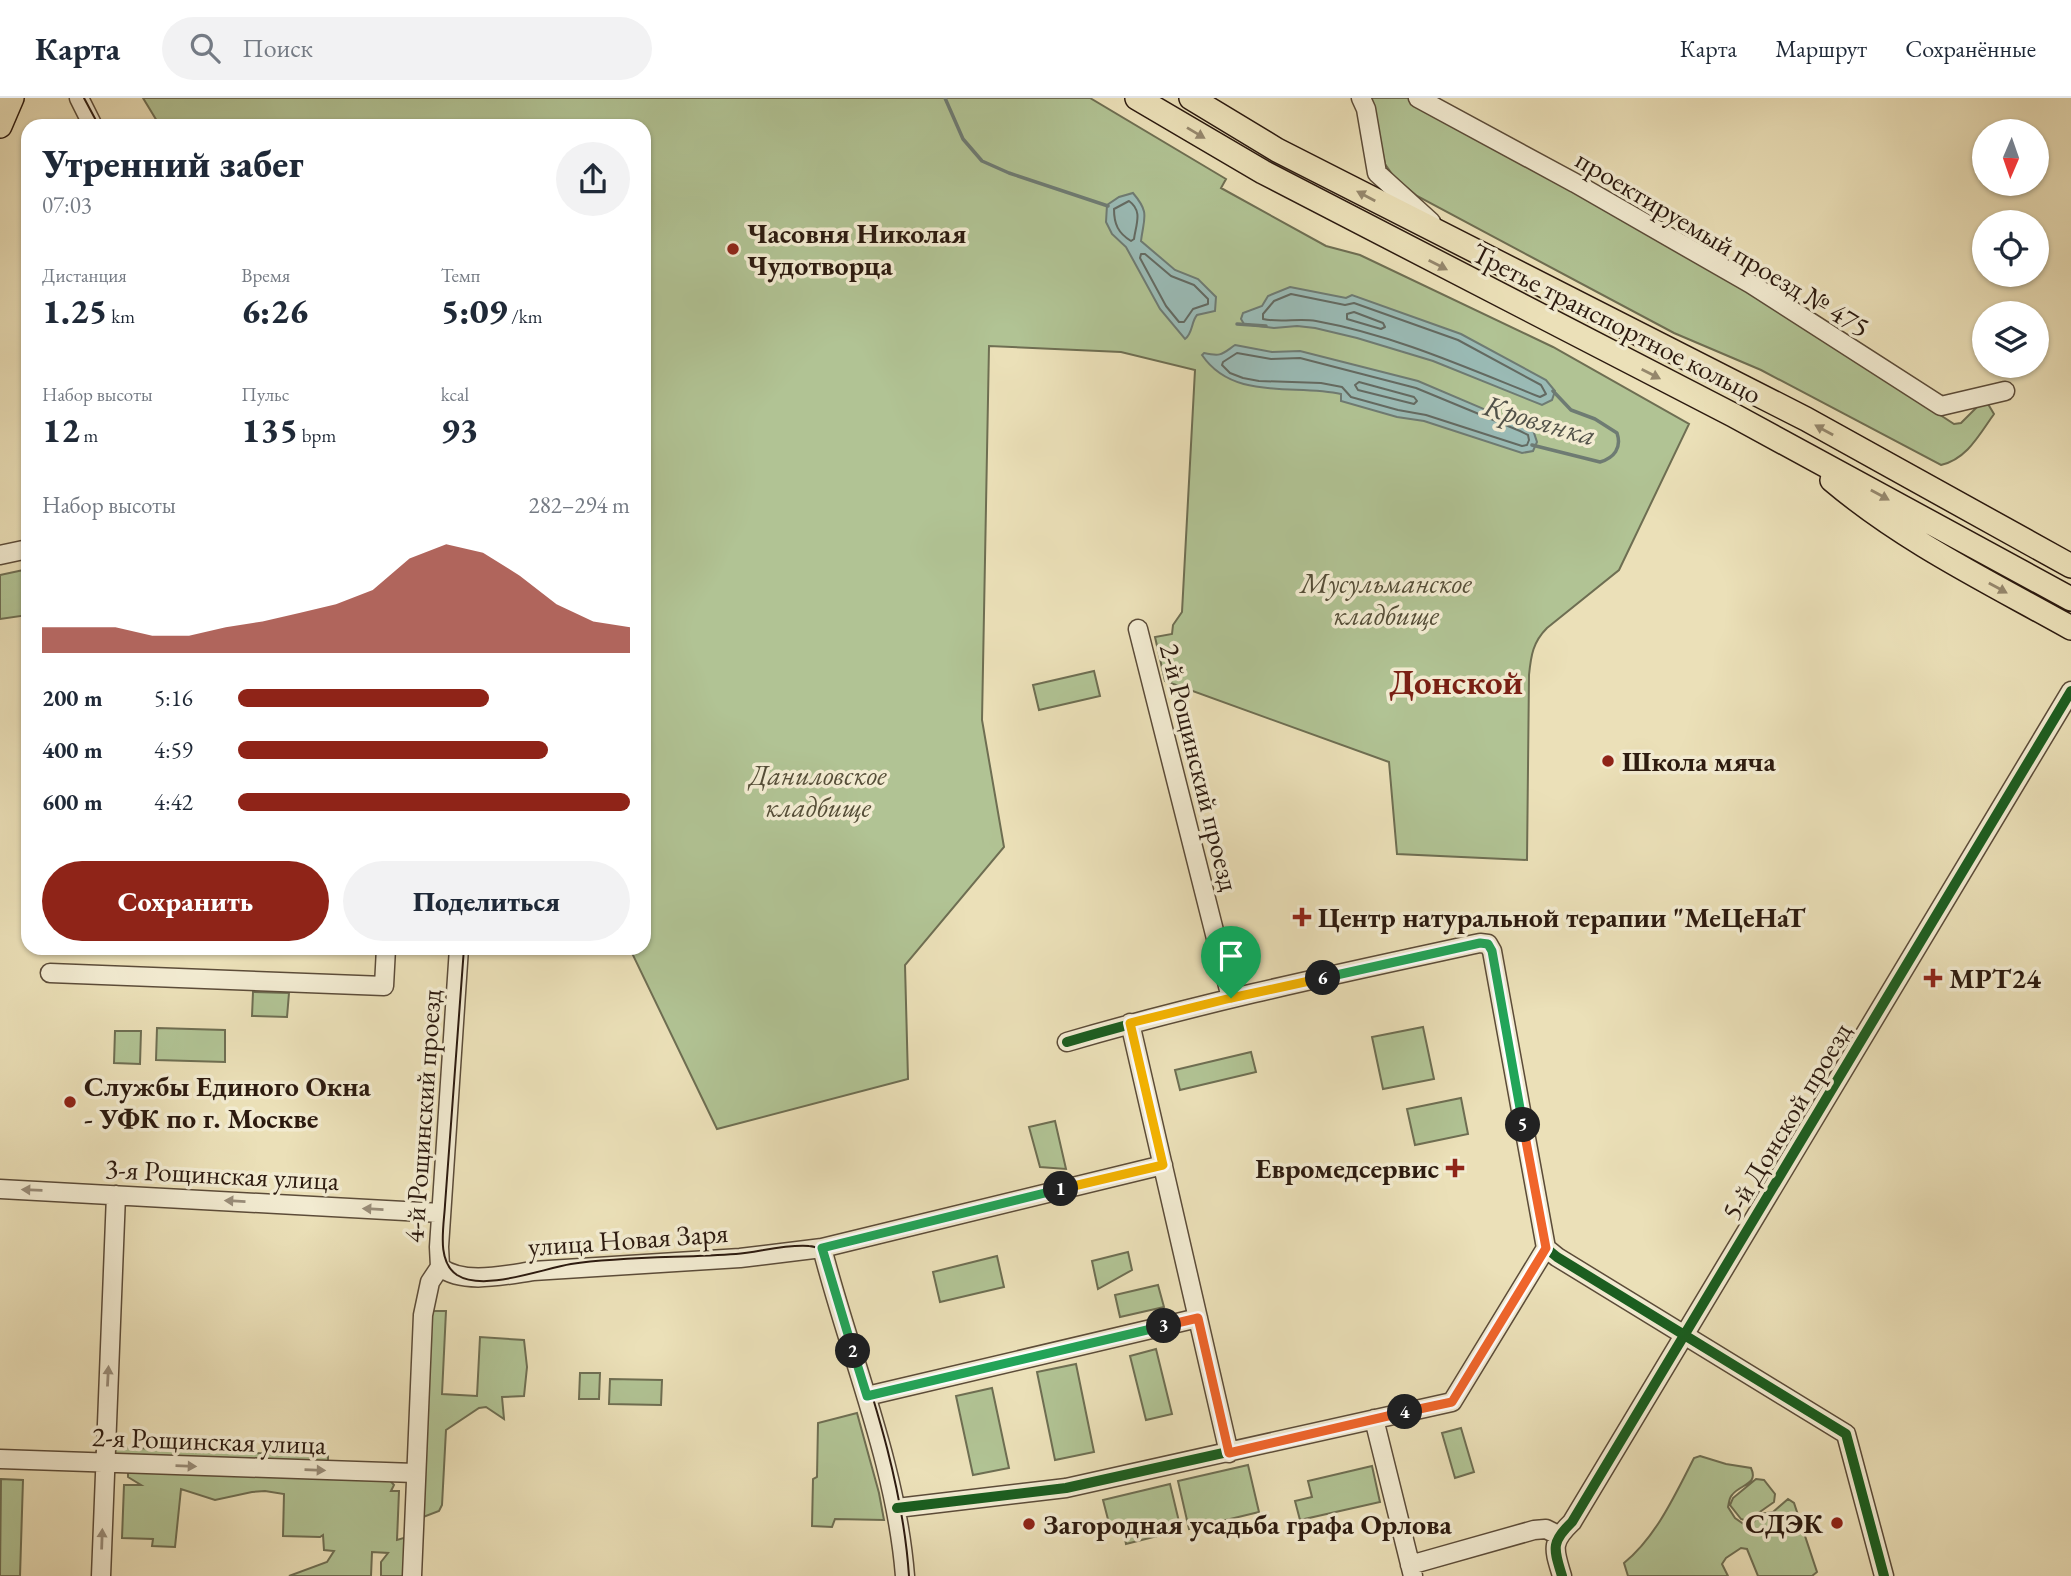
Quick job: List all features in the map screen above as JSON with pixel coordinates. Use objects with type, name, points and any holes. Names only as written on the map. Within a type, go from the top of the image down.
[{"type":"main road","points":[[0,126],[12,98]]},
{"type":"main road","name":"Третье транспортное кольцо","points":[[1137,98],[1263,172],[1798,450],[2071,599]]},
{"type":"main road","name":"Третье транспортное кольцо","points":[[1191,98],[1277,150],[1806,419],[2071,566]]},
{"type":"main road","points":[[1798,450],[1861,504],[1939,555],[2071,628]]},
{"type":"street","points":[[79,98],[90,119]]},
{"type":"street","points":[[1361,98],[1366,109],[1377,173],[1449,239]]},
{"type":"street","name":"проектируемый проезд № 475","points":[[1418,98],[1575,183],[1751,284],[1941,406],[2005,391]]},
{"type":"street","points":[[0,555],[21,550]]},
{"type":"street","name":"2-й Рощинский проезд","points":[[1138,629],[1231,998]]},
{"type":"street","name":"5-й Донской проезд","points":[[1558,1535],[1572,1522],[2071,691]]},
{"type":"street","points":[[1067,1042],[1231,998],[1480,943],[1488,944],[1492,951],[1546,1248],[1557,1258],[1846,1434],[1884,1576]]},
{"type":"street","points":[[50,973],[384,986],[386,955]]},
{"type":"street","name":"4-й Рощинский проезд","points":[[412,1576],[423,1315],[430,1282],[440,1266],[441,1213],[459,955]]},
{"type":"street","points":[[1130,1023],[1229,1453]]},
{"type":"street","name":"улица Новая Заря","points":[[440,1266],[448,1273],[459,1275],[499,1276],[533,1271],[740,1258],[822,1248],[1163,1165]]},
{"type":"street","name":"3-я Рощинская улица","points":[[0,1189],[441,1213]]},
{"type":"street","points":[[101,1576],[116,1195]]},
{"type":"street","points":[[822,1248],[867,1396],[897,1508],[905,1576]]},
{"type":"street","points":[[897,1508],[1066,1488],[1452,1402],[1546,1248]]},
{"type":"street","points":[[867,1396],[1198,1318]]},
{"type":"street","points":[[1374,1419],[1408,1572],[1534,1530],[1546,1529],[1558,1535],[1555,1552],[1562,1576]]},
{"type":"street","name":"2-я Рощинская улица","points":[[0,1459],[415,1473]]},
{"type":"green space","points":[[143,98],[1090,98],[1226,179],[1221,188],[1326,246],[1360,255],[1553,347],[1689,424],[1619,570],[1547,628],[1534,649],[1529,675],[1527,860],[1397,854],[1389,762],[1165,681],[1155,637],[1172,634],[1173,625],[1182,612],[1195,370],[1121,352],[989,346],[982,720],[1004,847],[905,965],[908,1079],[717,1129],[633,955],[651,955],[651,119],[156,119]]},
{"type":"green space","points":[[1370,98],[1432,98],[1578,178],[1954,424],[1961,423],[1985,399],[1994,414],[1965,452],[1941,465],[1761,370],[1674,333],[1417,196],[1394,177],[1385,164]]},
{"type":"green space","points":[[21,570],[21,616],[0,619],[0,575]]},
{"type":"green space","points":[[1094,671],[1100,696],[1039,710],[1033,685]]},
{"type":"green space","points":[[253,992],[289,993],[287,1017],[252,1016]]},
{"type":"green space","points":[[1423,1027],[1434,1079],[1383,1089],[1372,1037]]},
{"type":"green space","points":[[157,1028],[225,1030],[225,1062],[156,1060]]},
{"type":"green space","points":[[115,1031],[141,1031],[140,1064],[114,1063]]},
{"type":"green space","points":[[1251,1052],[1256,1072],[1180,1090],[1175,1070]]},
{"type":"green space","points":[[1461,1098],[1468,1134],[1415,1145],[1407,1109]]},
{"type":"green space","points":[[1055,1121],[1066,1169],[1040,1167],[1029,1127]]},
{"type":"green space","points":[[1128,1252],[1132,1270],[1098,1289],[1092,1261]]},
{"type":"green space","points":[[997,1256],[1004,1287],[940,1302],[933,1272]]},
{"type":"green space","points":[[1158,1285],[1164,1307],[1120,1317],[1115,1295]]},
{"type":"green space","points":[[433,1311],[446,1311],[442,1394],[477,1396],[480,1337],[524,1340],[527,1367],[524,1396],[502,1397],[504,1419],[486,1407],[479,1408],[446,1430],[442,1505],[439,1511],[418,1519],[429,1322]]},
{"type":"green space","points":[[1156,1349],[1172,1414],[1146,1420],[1130,1356]]},
{"type":"green space","points":[[1076,1364],[1094,1452],[1055,1460],[1037,1372]]},
{"type":"green space","points":[[580,1373],[600,1373],[599,1399],[579,1399]]},
{"type":"green space","points":[[610,1379],[662,1380],[661,1405],[609,1404]]},
{"type":"green space","points":[[992,1388],[1009,1468],[973,1475],[956,1396]]},
{"type":"green space","points":[[857,1413],[884,1520],[835,1519],[832,1527],[812,1526],[813,1479],[817,1477],[818,1423]]},
{"type":"green space","points":[[1461,1428],[1474,1472],[1455,1478],[1442,1433]]},
{"type":"green space","points":[[111,1447],[328,1456],[328,1466],[115,1460]]},
{"type":"green space","points":[[1700,1456],[1751,1468],[1753,1478],[1735,1491],[1728,1507],[1735,1518],[1745,1525],[1752,1524],[1760,1514],[1773,1512],[1788,1499],[1794,1503],[1817,1572],[1812,1576],[1758,1576],[1747,1549],[1741,1548],[1722,1564],[1728,1576],[1628,1576],[1624,1563],[1646,1541],[1672,1501],[1694,1458]]},
{"type":"green space","points":[[1248,1465],[1259,1512],[1189,1529],[1178,1481]]},
{"type":"green space","points":[[1372,1466],[1380,1502],[1300,1520],[1295,1501],[1312,1497],[1308,1481]]},
{"type":"green space","points":[[128,1469],[388,1478],[394,1485],[391,1491],[399,1491],[397,1540],[407,1537],[405,1576],[381,1576],[381,1562],[388,1553],[372,1552],[371,1576],[289,1576],[327,1562],[334,1551],[324,1550],[323,1535],[283,1536],[284,1494],[265,1491],[215,1500],[181,1489],[175,1547],[152,1546],[153,1539],[122,1538],[124,1485],[141,1485],[128,1477]]},
{"type":"green space","points":[[1,1479],[23,1480],[20,1576],[0,1576]]},
{"type":"green space","points":[[1756,1479],[1764,1480],[1775,1494],[1774,1502],[1747,1521],[1741,1519],[1730,1505],[1733,1498]]},
{"type":"green space","points":[[1170,1484],[1181,1530],[1126,1544],[1123,1529],[1111,1531],[1103,1500]]},
{"type":"water","points":[[1133,193],[1144,211],[1141,241],[1175,270],[1198,279],[1216,297],[1215,311],[1197,315],[1185,339],[1160,309],[1126,247],[1112,234],[1106,222],[1107,205],[1119,197]]},
{"type":"water","points":[[1290,287],[1346,298],[1352,295],[1461,334],[1546,380],[1555,391],[1552,400],[1542,405],[1433,361],[1357,338],[1315,328],[1274,328],[1244,324],[1241,319],[1243,313],[1262,306],[1268,296]]},
{"type":"water","points":[[1235,345],[1272,352],[1300,351],[1418,381],[1533,430],[1537,442],[1533,451],[1522,453],[1424,421],[1397,417],[1341,401],[1341,394],[1247,385],[1230,379],[1215,369],[1202,355],[1221,354]]},
{"type":"waterway","name":"Кровянка","points":[[945,98],[963,139],[982,161],[1009,173],[1108,206]]},
{"type":"waterway","name":"Кровянка","points":[[1237,324],[1266,326]]},
{"type":"waterway","name":"Кровянка","points":[[1532,445],[1600,462],[1613,455],[1618,448],[1617,433],[1595,419],[1571,410],[1553,391]]},
{"type":"tram line","points":[[84,98],[95,119]]},
{"type":"tram line","points":[[463,955],[443,1233],[444,1252],[450,1269],[468,1280],[482,1281],[513,1278],[591,1261],[736,1254],[791,1246],[813,1246],[819,1249],[830,1261],[889,1456],[905,1536],[909,1576]]},
{"type":"cycle path","points":[[1562,1576],[1556,1553],[1560,1535],[1572,1522],[2071,691]]},
{"type":"cycle path","points":[[1067,1042],[1273,989],[1480,943],[1488,944],[1492,951],[1546,1248],[1846,1434],[1884,1576]]},
{"type":"cycle path","points":[[897,1508],[1066,1488],[1452,1402],[1546,1248]]},
{"type":"place","name":"Часовня Николая Чудотворца","points":[[733,249]]},
{"type":"place","name":"Школа мяча","points":[[1608,761]]},
{"type":"place","name":"Центр натуральной терапии \"МеЦеНаТ","points":[[1302,917]]},
{"type":"place","name":"МРТ24","points":[[1933,978]]},
{"type":"place","name":"Службы Единого Окна - УФК по г. Москве","points":[[70,1102]]},
{"type":"place","name":"Евромедсервис","points":[[1455,1168]]},
{"type":"place","name":"СДЭК","points":[[1837,1523]]},
{"type":"place","name":"Загородная усадьба графа Орлова","points":[[1029,1524]]},
{"type":"district","name":"Донской","points":[[1456,681]]},
{"type":"route","points":[[1480,943],[1488,944],[1492,951],[1546,1248],[1452,1402],[1229,1453],[1198,1318],[867,1396],[822,1248],[1163,1165],[1130,1023],[1231,998],[1480,943]]},
{"type":"park label","name":"Мусульманское кладбище","points":[[1386,599]]},
{"type":"park label","name":"Даниловское кладбище","points":[[818,791]]}]
